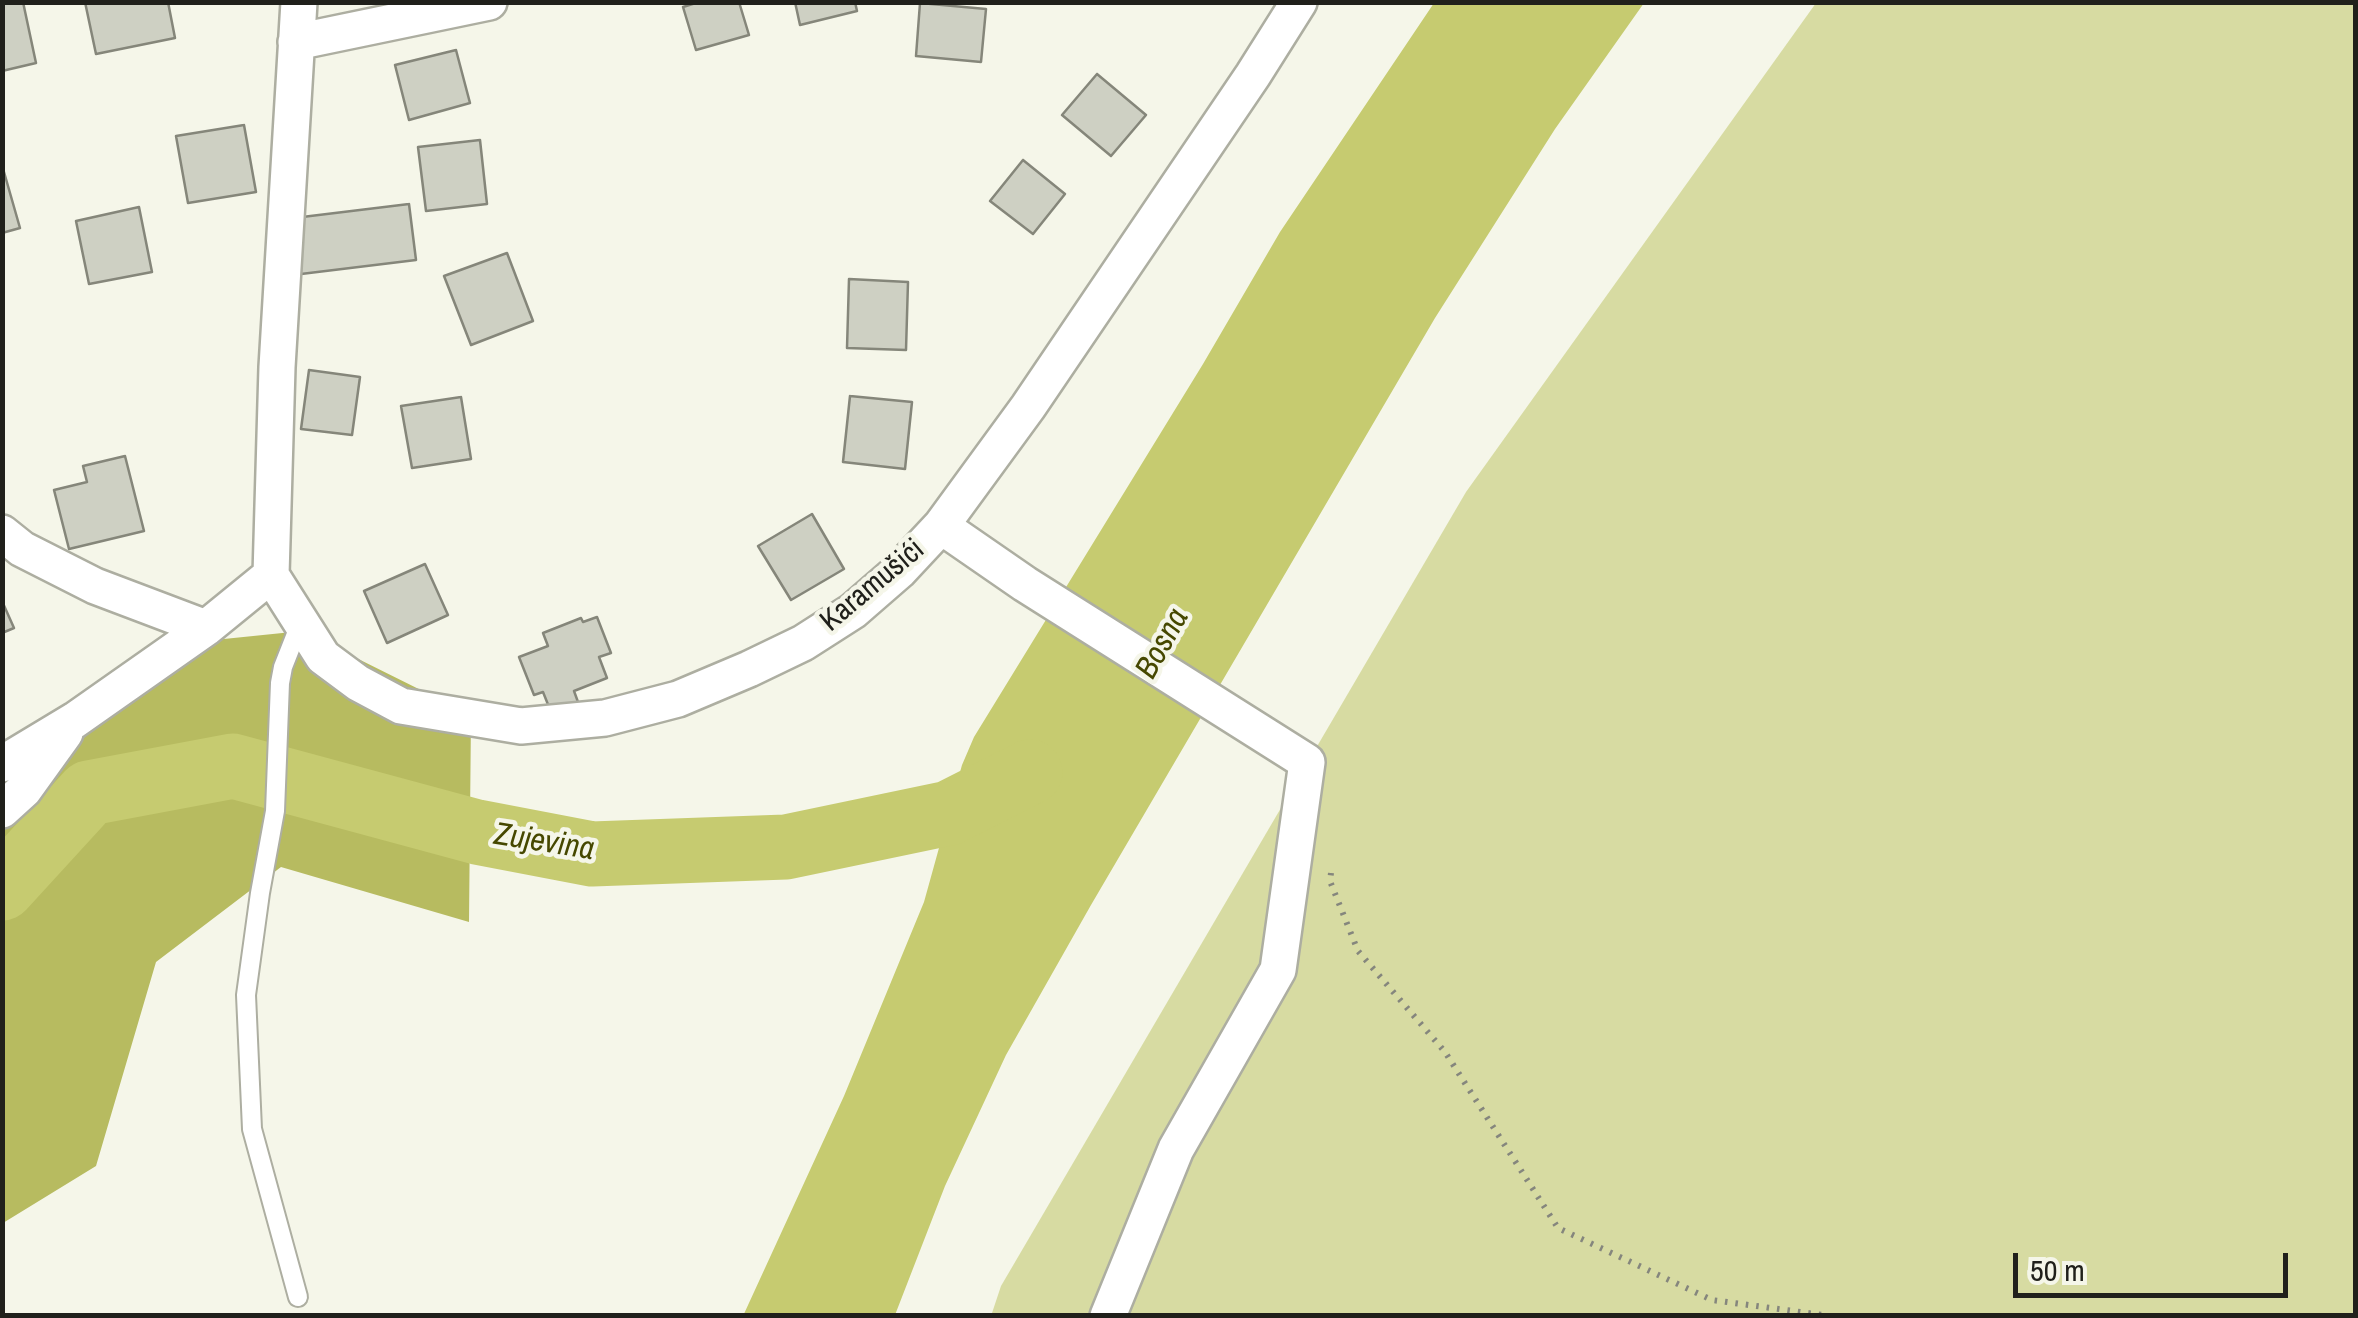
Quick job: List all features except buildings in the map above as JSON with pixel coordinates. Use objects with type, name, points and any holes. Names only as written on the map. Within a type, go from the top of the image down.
[{"type":"street","points":[[2,764],[75,720],[206,628],[270,575],[277,367],[299,2]]},
{"type":"street","points":[[296,42],[489,2]]},
{"type":"street","name":"Karamušići","points":[[270,575],[322,657],[358,683],[401,706],[521,726],[605,718],[678,699],[803,643],[853,611],[941,526],[1028,407],[1253,75],[1298,2]]},
{"type":"street","points":[[941,526],[1024,584],[1307,762],[1278,970],[1176,1149],[1108,1316]]},
{"type":"street","points":[[2,533],[22,549],[95,586],[206,628]]},
{"type":"street","points":[[2,810],[24,790],[75,720]]},
{"type":"lane","points":[[298,1296],[252,1129],[246,995],[275,811],[280,683],[300,623]]},
{"type":"path","points":[[1331,864],[1330,881],[1358,951],[1445,1052],[1558,1228],[1712,1300],[1830,1316]]},
{"type":"shaded area","points":[[1816,3],[2355,3],[2355,1315],[991,1316],[1001,1286],[1466,492]]},
{"type":"shaded area","points":[[302,631],[471,715],[469,922],[281,867],[156,962],[96,1166],[3,1223],[3,792],[175,644]]},
{"type":"water","name":"Bosna","points":[[1434,3],[1644,3],[1555,129],[1435,318],[1091,905],[1006,1055],[945,1186],[895,1315],[743,1316],[844,1096],[924,902],[962,765],[974,737],[1280,232]]},
{"type":"waterway","name":"Zujevina","points":[[2,888],[89,793],[233,766],[477,832],[592,854],[786,847],[949,813],[1030,772]]}]
